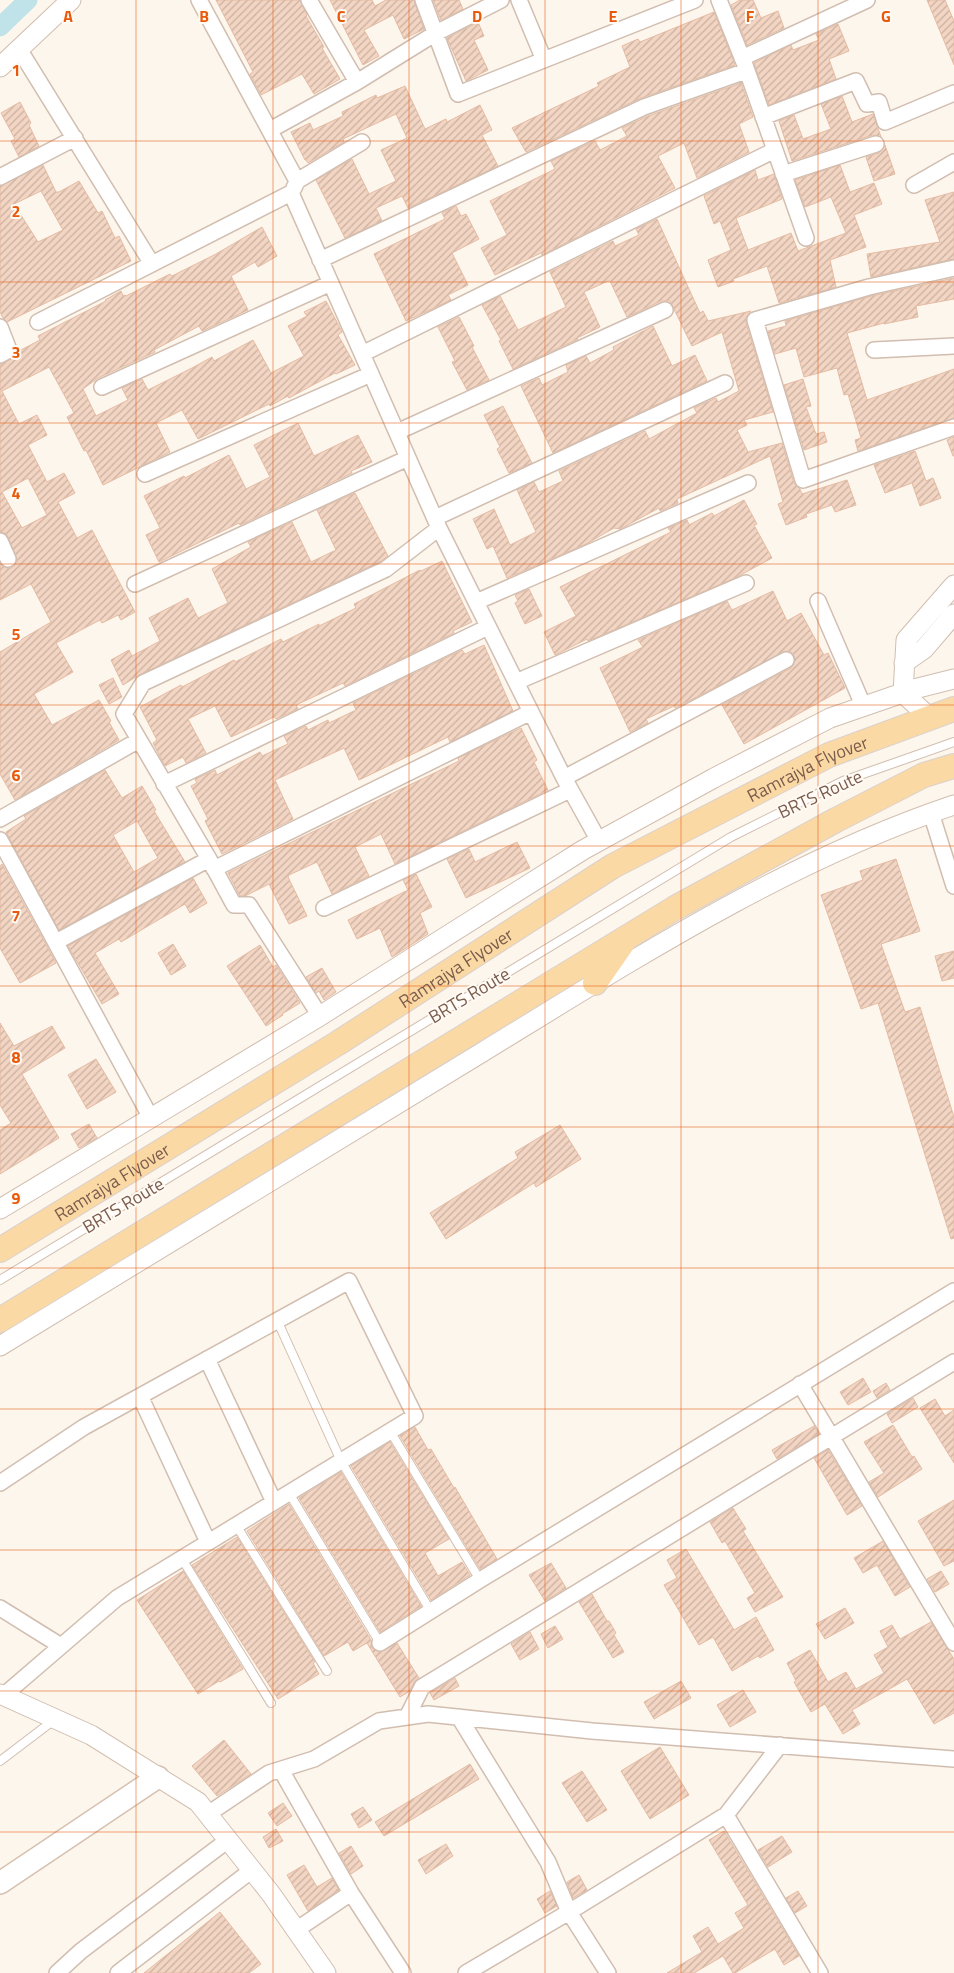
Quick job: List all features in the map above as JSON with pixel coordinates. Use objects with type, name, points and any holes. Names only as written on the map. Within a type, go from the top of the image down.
[{"type":"main road","name":"Ramrajya Flyover","points":[[0,1250],[338,1043],[614,866],[829,755],[929,717],[954,710]]},
{"type":"main road","points":[[0,1320],[675,908],[836,820],[924,776],[954,766]]},
{"type":"main road","points":[[596,983],[628,937]]},
{"type":"main road","points":[[0,1883],[158,1777]]},
{"type":"street","points":[[0,67],[71,0]]},
{"type":"street","points":[[199,0],[270,130],[294,187],[320,260],[437,523],[567,784],[599,841]]},
{"type":"street","points":[[309,0],[357,82]]},
{"type":"street","points":[[423,0],[458,94],[695,0]]},
{"type":"street","points":[[270,130],[357,82],[436,33],[501,0]]},
{"type":"street","points":[[519,0],[544,60]]},
{"type":"street","points":[[719,0],[744,64],[806,238]]},
{"type":"street","points":[[320,260],[644,107],[744,64],[867,0]]},
{"type":"street","points":[[20,48],[152,264]]},
{"type":"street","points":[[763,117],[856,81],[867,104],[879,102],[886,122],[954,93]]},
{"type":"street","points":[[0,176],[75,138]]},
{"type":"street","points":[[38,322],[152,264],[294,187],[362,142]]},
{"type":"street","points":[[783,174],[876,144]]},
{"type":"street","points":[[362,354],[775,150]]},
{"type":"street","points":[[914,185],[954,162]]},
{"type":"street","points":[[954,268],[869,287],[755,320],[804,480],[954,427]]},
{"type":"street","points":[[102,387],[331,283]]},
{"type":"street","points":[[397,432],[665,310]]},
{"type":"street","points":[[0,327],[9,350],[0,355]]},
{"type":"street","points":[[874,350],[954,346]]},
{"type":"street","points":[[145,474],[371,374]]},
{"type":"street","points":[[320,1016],[249,905],[234,905],[124,714],[143,683],[386,569],[437,523],[725,383]]},
{"type":"street","points":[[135,584],[408,458]]},
{"type":"street","points":[[476,602],[748,483]]},
{"type":"street","points":[[0,541],[8,558]]},
{"type":"street","points":[[516,682],[746,584]]},
{"type":"street","points":[[929,717],[903,693],[906,640],[954,585]]},
{"type":"street","points":[[818,601],[861,706]]},
{"type":"street","points":[[904,663],[924,649],[954,614]]},
{"type":"street","points":[[164,784],[488,627]]},
{"type":"street","points":[[324,908],[567,784],[786,660]]},
{"type":"street","points":[[0,1209],[320,1016],[599,841],[830,718],[861,706],[954,679]]},
{"type":"street","points":[[56,942],[211,864],[531,712]]},
{"type":"street","points":[[0,819],[139,740]]},
{"type":"street","points":[[0,1346],[596,983],[730,904],[824,857],[931,813],[954,806]]},
{"type":"street","points":[[931,813],[954,886]]},
{"type":"street","points":[[0,840],[151,1118]]},
{"type":"street","points":[[0,1483],[84,1427],[349,1281],[416,1416],[118,1598],[1,1695],[91,1735],[198,1802],[252,1870],[326,1973]]},
{"type":"street","points":[[380,1643],[430,1610],[954,1291]]},
{"type":"street","points":[[207,1359],[274,1502]]},
{"type":"street","points":[[407,1717],[422,1687],[954,1362]]},
{"type":"street","points":[[800,1384],[954,1643]]},
{"type":"street","points":[[140,1396],[208,1542]]},
{"type":"street","points":[[0,1608],[61,1646]]},
{"type":"street","points":[[208,1814],[269,1773],[314,1759],[378,1721],[428,1714],[592,1731],[954,1759]]},
{"type":"street","points":[[459,1717],[548,1862],[569,1912],[608,1973]]},
{"type":"street","points":[[466,1973],[726,1815],[780,1745]]},
{"type":"street","points":[[282,1770],[351,1893],[403,1973]]},
{"type":"street","points":[[726,1815],[820,1973]]},
{"type":"street","points":[[57,1973],[81,1952],[228,1840]]},
{"type":"street","points":[[118,1973],[252,1870]]},
{"type":"street","points":[[296,1930],[351,1893]]},
{"type":"lane","name":"BRTS Route","points":[[0,1280],[731,837],[844,781],[954,742]]},
{"type":"lane","points":[[277,1320],[341,1461],[430,1610]]},
{"type":"lane","points":[[390,1431],[480,1580]]},
{"type":"lane","points":[[289,1493],[380,1643]]},
{"type":"lane","points":[[236,1526],[327,1671]]},
{"type":"lane","points":[[182,1559],[271,1703]]},
{"type":"lane","points":[[0,1760],[55,1719]]},
{"type":"building","points":[[216,0],[300,0],[306,16],[324,47],[322,48],[340,79],[314,94],[302,74],[261,95],[250,74],[253,72]]},
{"type":"building","points":[[330,0],[372,0],[375,6],[386,0],[414,0],[424,29],[404,39],[393,15],[364,30],[379,56],[363,65]]},
{"type":"building","points":[[433,0],[459,0],[463,9],[441,20]]},
{"type":"building","points":[[740,0],[753,0],[761,18],[778,11],[784,28],[747,45],[731,5]]},
{"type":"building","points":[[927,0],[945,0],[954,21],[954,65]]},
{"type":"building","points":[[714,12],[735,65],[641,98],[526,152],[512,128],[599,86],[597,83],[630,67],[622,46],[638,39],[640,42]]},
{"type":"building","points":[[478,22],[484,36],[474,40],[488,70],[466,81],[447,38]]},
{"type":"building","points":[[838,24],[849,51],[829,59],[836,79],[769,105],[754,63],[791,45],[793,50],[819,40],[816,34]]},
{"type":"building","points":[[741,83],[753,117],[739,124],[749,152],[697,178],[684,143],[658,156],[675,188],[542,255],[541,253],[495,275],[481,248],[507,235],[490,201],[555,169],[551,161],[595,141],[600,150],[627,136],[622,128],[648,116]]},
{"type":"building","points":[[405,86],[425,129],[446,119],[447,122],[480,105],[492,130],[482,135],[498,166],[408,208],[402,196],[376,208],[382,221],[345,238],[316,180],[352,159],[369,194],[396,181],[381,150],[407,138],[396,114],[343,139],[344,142],[308,163],[291,132],[310,123],[313,130],[343,116],[342,112],[376,95],[377,98]]},
{"type":"building","points":[[842,96],[852,122],[873,114],[881,137],[873,135],[792,161],[779,121],[794,115],[803,139],[831,129],[821,104]]},
{"type":"building","points":[[20,102],[31,123],[29,125],[39,146],[19,157],[11,141],[15,139],[1,113]]},
{"type":"building","points":[[885,145],[895,174],[874,181],[866,157],[879,153]]},
{"type":"building","points":[[43,165],[56,192],[79,181],[98,213],[102,211],[115,238],[119,236],[131,261],[7,322],[0,312],[0,186]],"holes":[[[41,191],[63,230],[38,242],[14,204]]]},
{"type":"building","points":[[840,165],[850,192],[874,183],[882,204],[854,215],[866,247],[830,260],[836,287],[779,303],[767,266],[718,287],[708,260],[731,250],[720,221],[714,224],[704,196],[755,170],[758,180],[774,174],[782,199],[736,218],[748,250],[791,233],[798,251],[846,233],[831,197],[805,207],[795,180]]},
{"type":"building","points":[[954,192],[954,259],[871,277],[867,254],[940,242],[925,200]]},
{"type":"building","points":[[456,206],[461,216],[466,214],[479,239],[452,253],[468,285],[448,295],[451,300],[406,321],[374,254],[445,219],[442,213]]},
{"type":"building","points":[[657,219],[700,313],[703,311],[708,321],[751,311],[746,317],[746,323],[773,412],[744,420],[747,425],[737,430],[748,452],[782,443],[794,483],[802,494],[847,480],[856,505],[835,512],[832,505],[806,514],[807,517],[786,525],[778,504],[783,502],[770,456],[677,499],[678,503],[660,511],[659,508],[620,529],[614,528],[586,544],[507,578],[493,546],[487,549],[473,519],[494,509],[510,545],[536,532],[517,490],[534,482],[539,492],[563,481],[559,471],[645,431],[649,439],[697,413],[694,408],[716,398],[718,402],[739,391],[722,332],[692,346],[670,301],[661,301],[627,317],[610,281],[584,292],[600,327],[578,339],[513,369],[499,341],[501,340],[482,305],[500,296],[518,330],[566,307],[550,272],[613,241],[615,246],[639,235],[636,229]]},
{"type":"building","points":[[262,227],[277,256],[258,267],[255,262],[231,276],[248,310],[202,331],[199,326],[154,350],[155,352],[98,378],[83,389],[96,416],[128,400],[122,388],[142,379],[148,390],[212,357],[214,361],[253,340],[271,373],[304,356],[288,326],[307,316],[304,312],[326,301],[342,332],[338,335],[355,365],[335,373],[289,398],[288,396],[270,406],[269,404],[198,439],[182,410],[156,423],[170,452],[103,485],[67,417],[74,413],[49,367],[2,391],[19,424],[37,415],[47,435],[28,445],[47,482],[64,473],[75,493],[58,502],[77,538],[92,530],[135,612],[121,620],[118,615],[102,623],[100,620],[56,643],[73,672],[34,694],[52,725],[99,700],[119,740],[15,800],[0,774],[0,652],[51,622],[31,584],[0,600],[0,564],[11,568],[17,560],[8,537],[5,533],[0,532],[0,364],[14,358],[20,353],[19,351],[40,340],[38,336],[106,301],[121,291],[123,296],[126,296],[216,254]],"holes":[[[28,478],[47,515],[22,528],[2,492]]]},
{"type":"building","points":[[954,278],[954,299],[916,306],[918,317],[884,323],[847,333],[867,400],[954,369],[954,418],[858,451],[855,440],[861,438],[848,394],[844,395],[837,368],[804,377],[796,348],[775,354],[768,331],[786,326],[785,321],[871,296]]},
{"type":"building","points":[[459,317],[489,380],[467,390],[452,362],[455,361],[438,327]]},
{"type":"building","points":[[653,326],[672,366],[695,355],[707,381],[553,453],[521,386],[539,378],[542,385],[568,372],[566,365],[586,356],[590,363],[614,350],[613,347]]},
{"type":"building","points":[[803,379],[811,406],[806,407],[816,434],[824,432],[827,442],[804,450],[784,385]]},
{"type":"building","points":[[503,406],[532,463],[509,473],[497,449],[500,447],[484,415]]},
{"type":"building","points":[[298,423],[314,456],[358,435],[372,462],[159,562],[146,535],[160,528],[144,496],[184,476],[185,478],[229,455],[246,489],[270,477],[254,445]]},
{"type":"building","points":[[954,437],[954,456],[953,456],[947,440]]},
{"type":"building","points":[[915,451],[926,481],[933,478],[941,498],[920,506],[912,483],[885,493],[874,465]]},
{"type":"building","points":[[355,493],[388,556],[139,675],[123,685],[111,660],[129,650],[132,656],[160,641],[149,618],[188,598],[198,618],[228,603],[212,569],[251,547],[248,542],[292,522],[311,562],[336,550],[317,510]]},
{"type":"building","points":[[744,500],[757,524],[754,525],[772,558],[735,578],[588,641],[587,639],[555,655],[544,632],[576,616],[560,587],[671,532],[668,528],[687,520],[689,525],[712,513],[714,516]]},
{"type":"building","points":[[442,561],[472,622],[453,631],[454,633],[345,686],[343,683],[296,705],[298,709],[276,719],[274,717],[231,737],[215,706],[188,719],[206,753],[186,763],[183,757],[165,766],[153,743],[157,740],[140,707],[234,660],[235,662],[281,639],[283,642],[319,624],[319,626],[356,608],[354,604],[420,570]]},
{"type":"building","points":[[529,589],[542,616],[525,624],[515,603],[518,601],[515,595]]},
{"type":"building","points":[[773,591],[787,621],[801,613],[824,655],[828,653],[845,688],[744,744],[722,705],[791,668],[795,661],[794,656],[791,652],[786,651],[675,708],[674,706],[646,719],[648,723],[630,732],[600,668],[643,647],[638,640],[727,601],[732,610]]},
{"type":"building","points":[[484,645],[513,711],[450,742],[448,737],[359,780],[344,748],[275,780],[293,819],[222,854],[205,821],[208,819],[191,786],[197,783],[195,779],[215,770],[217,775],[260,752],[262,756],[288,744],[284,736],[306,726],[308,730],[328,720],[329,723],[356,710],[353,703],[462,650],[465,654]]},
{"type":"building","points":[[113,678],[122,697],[109,704],[99,685]]},
{"type":"building","points":[[521,728],[537,760],[534,762],[548,790],[395,864],[381,834],[355,847],[369,876],[332,894],[317,862],[289,875],[288,877],[307,916],[289,924],[269,884],[245,896],[240,896],[228,873],[459,761],[458,758]]},
{"type":"building","points":[[105,770],[122,798],[142,786],[156,810],[154,811],[185,862],[59,930],[6,832],[26,819],[24,816]],"holes":[[[137,821],[158,858],[134,872],[113,835]]]},
{"type":"building","points":[[517,842],[530,868],[466,898],[447,859],[469,849],[475,862]]},
{"type":"building","points":[[896,859],[920,931],[881,944],[905,1012],[920,1007],[954,1117],[954,1238],[951,1239],[878,1003],[861,1009],[821,895],[863,880],[860,871]]},
{"type":"building","points":[[2,864],[56,963],[20,983],[0,948],[0,866]]},
{"type":"building","points":[[416,874],[432,907],[420,913],[428,934],[392,957],[380,928],[357,939],[348,920],[408,890],[403,880]]},
{"type":"building","points":[[193,878],[207,903],[190,913],[185,904],[121,942],[119,939],[95,953],[119,994],[102,1004],[68,946]]},
{"type":"building","points":[[173,944],[186,966],[171,975],[158,953]]},
{"type":"building","points":[[260,945],[273,967],[276,965],[300,1003],[266,1026],[227,966]]},
{"type":"building","points":[[954,951],[954,978],[942,981],[935,956]]},
{"type":"building","points":[[322,968],[336,992],[324,1000],[319,991],[316,993],[306,977]]},
{"type":"building","points":[[0,1023],[14,1046],[52,1026],[65,1048],[22,1074],[59,1138],[0,1174],[0,1130],[11,1123],[0,1105]]},
{"type":"building","points":[[96,1059],[116,1092],[87,1109],[68,1075]]},
{"type":"building","points":[[89,1124],[97,1138],[79,1148],[71,1134]]},
{"type":"building","points":[[560,1125],[581,1159],[536,1187],[534,1183],[446,1239],[430,1213],[518,1158],[515,1152]]},
{"type":"building","points":[[863,1378],[871,1392],[848,1405],[840,1392]]},
{"type":"building","points":[[886,1383],[890,1390],[877,1398],[873,1391]]},
{"type":"building","points":[[913,1398],[918,1407],[892,1423],[887,1414]]},
{"type":"building","points":[[935,1399],[945,1416],[954,1410],[954,1463],[920,1408]]},
{"type":"building","points":[[893,1425],[912,1457],[914,1456],[922,1469],[878,1497],[869,1482],[884,1473],[864,1442]]},
{"type":"building","points":[[814,1426],[819,1434],[777,1459],[772,1450]]},
{"type":"building","points":[[415,1427],[428,1450],[431,1449],[455,1487],[497,1559],[480,1569],[400,1436]]},
{"type":"building","points":[[390,1442],[449,1539],[425,1553],[438,1576],[462,1562],[470,1575],[431,1600],[351,1466]]},
{"type":"building","points":[[828,1450],[862,1506],[847,1515],[814,1458]]},
{"type":"building","points":[[341,1472],[421,1606],[380,1632],[299,1498]]},
{"type":"building","points":[[954,1500],[954,1561],[944,1566],[918,1521]]},
{"type":"building","points":[[289,1504],[371,1640],[372,1648],[381,1652],[397,1643],[419,1678],[414,1682],[410,1691],[400,1697],[367,1643],[353,1651],[348,1642],[324,1656],[247,1531]]},
{"type":"building","points":[[733,1508],[746,1529],[743,1531],[783,1597],[755,1612],[747,1598],[755,1593],[725,1541],[722,1543],[710,1522]]},
{"type":"building","points":[[237,1537],[315,1662],[313,1663],[319,1674],[278,1699],[192,1565]]},
{"type":"building","points":[[883,1541],[910,1587],[895,1596],[877,1565],[863,1573],[854,1558]]},
{"type":"building","points":[[686,1549],[734,1630],[756,1617],[774,1650],[760,1658],[758,1656],[732,1671],[713,1637],[699,1645],[664,1585],[677,1578],[667,1560]]},
{"type":"building","points":[[551,1563],[566,1588],[545,1601],[529,1575]]},
{"type":"building","points":[[183,1571],[243,1669],[198,1694],[137,1600]]},
{"type":"building","points":[[941,1571],[949,1584],[935,1592],[927,1579]]},
{"type":"building","points":[[592,1594],[616,1633],[614,1635],[624,1652],[613,1658],[579,1602]]},
{"type":"building","points":[[845,1608],[854,1623],[825,1639],[816,1624]]},
{"type":"building","points":[[931,1622],[954,1659],[954,1713],[934,1724],[907,1679],[852,1710],[860,1724],[843,1734],[825,1704],[811,1712],[794,1682],[796,1681],[787,1663],[810,1650],[828,1682],[846,1672],[856,1689],[884,1673],[874,1655],[888,1647],[880,1631],[892,1625],[900,1639]]},
{"type":"building","points":[[555,1626],[563,1639],[548,1648],[541,1634]]},
{"type":"building","points":[[530,1632],[539,1649],[520,1660],[511,1644]]},
{"type":"building","points":[[455,1678],[459,1686],[434,1700],[430,1693]]},
{"type":"building","points":[[681,1681],[691,1698],[654,1719],[644,1702]]},
{"type":"building","points":[[743,1690],[756,1712],[730,1727],[717,1705]]},
{"type":"building","points":[[224,1740],[251,1774],[217,1796],[192,1766]]},
{"type":"building","points":[[660,1747],[689,1795],[650,1819],[621,1771]]},
{"type":"building","points":[[470,1764],[479,1779],[384,1836],[375,1822]]},
{"type":"building","points":[[582,1771],[607,1810],[587,1822],[562,1783]]},
{"type":"building","points":[[283,1803],[292,1816],[277,1826],[268,1813]]},
{"type":"building","points":[[363,1807],[372,1820],[359,1828],[351,1814]]},
{"type":"building","points":[[276,1829],[283,1841],[269,1848],[263,1837]]},
{"type":"building","points":[[724,1831],[799,1956],[784,1965],[775,1949],[735,1973],[733,1973],[723,1956],[694,1973],[667,1973],[702,1952],[693,1936],[708,1927],[718,1944],[744,1928],[735,1913],[748,1905],[709,1840]]},
{"type":"building","points":[[782,1836],[792,1852],[768,1867],[758,1850]]},
{"type":"building","points":[[446,1844],[453,1856],[426,1874],[418,1860]]},
{"type":"building","points":[[351,1846],[363,1866],[351,1874],[339,1853]]},
{"type":"building","points":[[304,1865],[317,1887],[332,1878],[339,1890],[308,1911],[287,1875]]},
{"type":"building","points":[[579,1875],[587,1890],[573,1898],[567,1882]]},
{"type":"building","points":[[550,1891],[557,1906],[545,1913],[537,1899]]},
{"type":"building","points":[[798,1891],[807,1906],[795,1913],[786,1898]]},
{"type":"building","points":[[220,1912],[261,1964],[249,1973],[144,1973]]},
{"type":"waterway","points":[[0,27],[28,0]]}]
